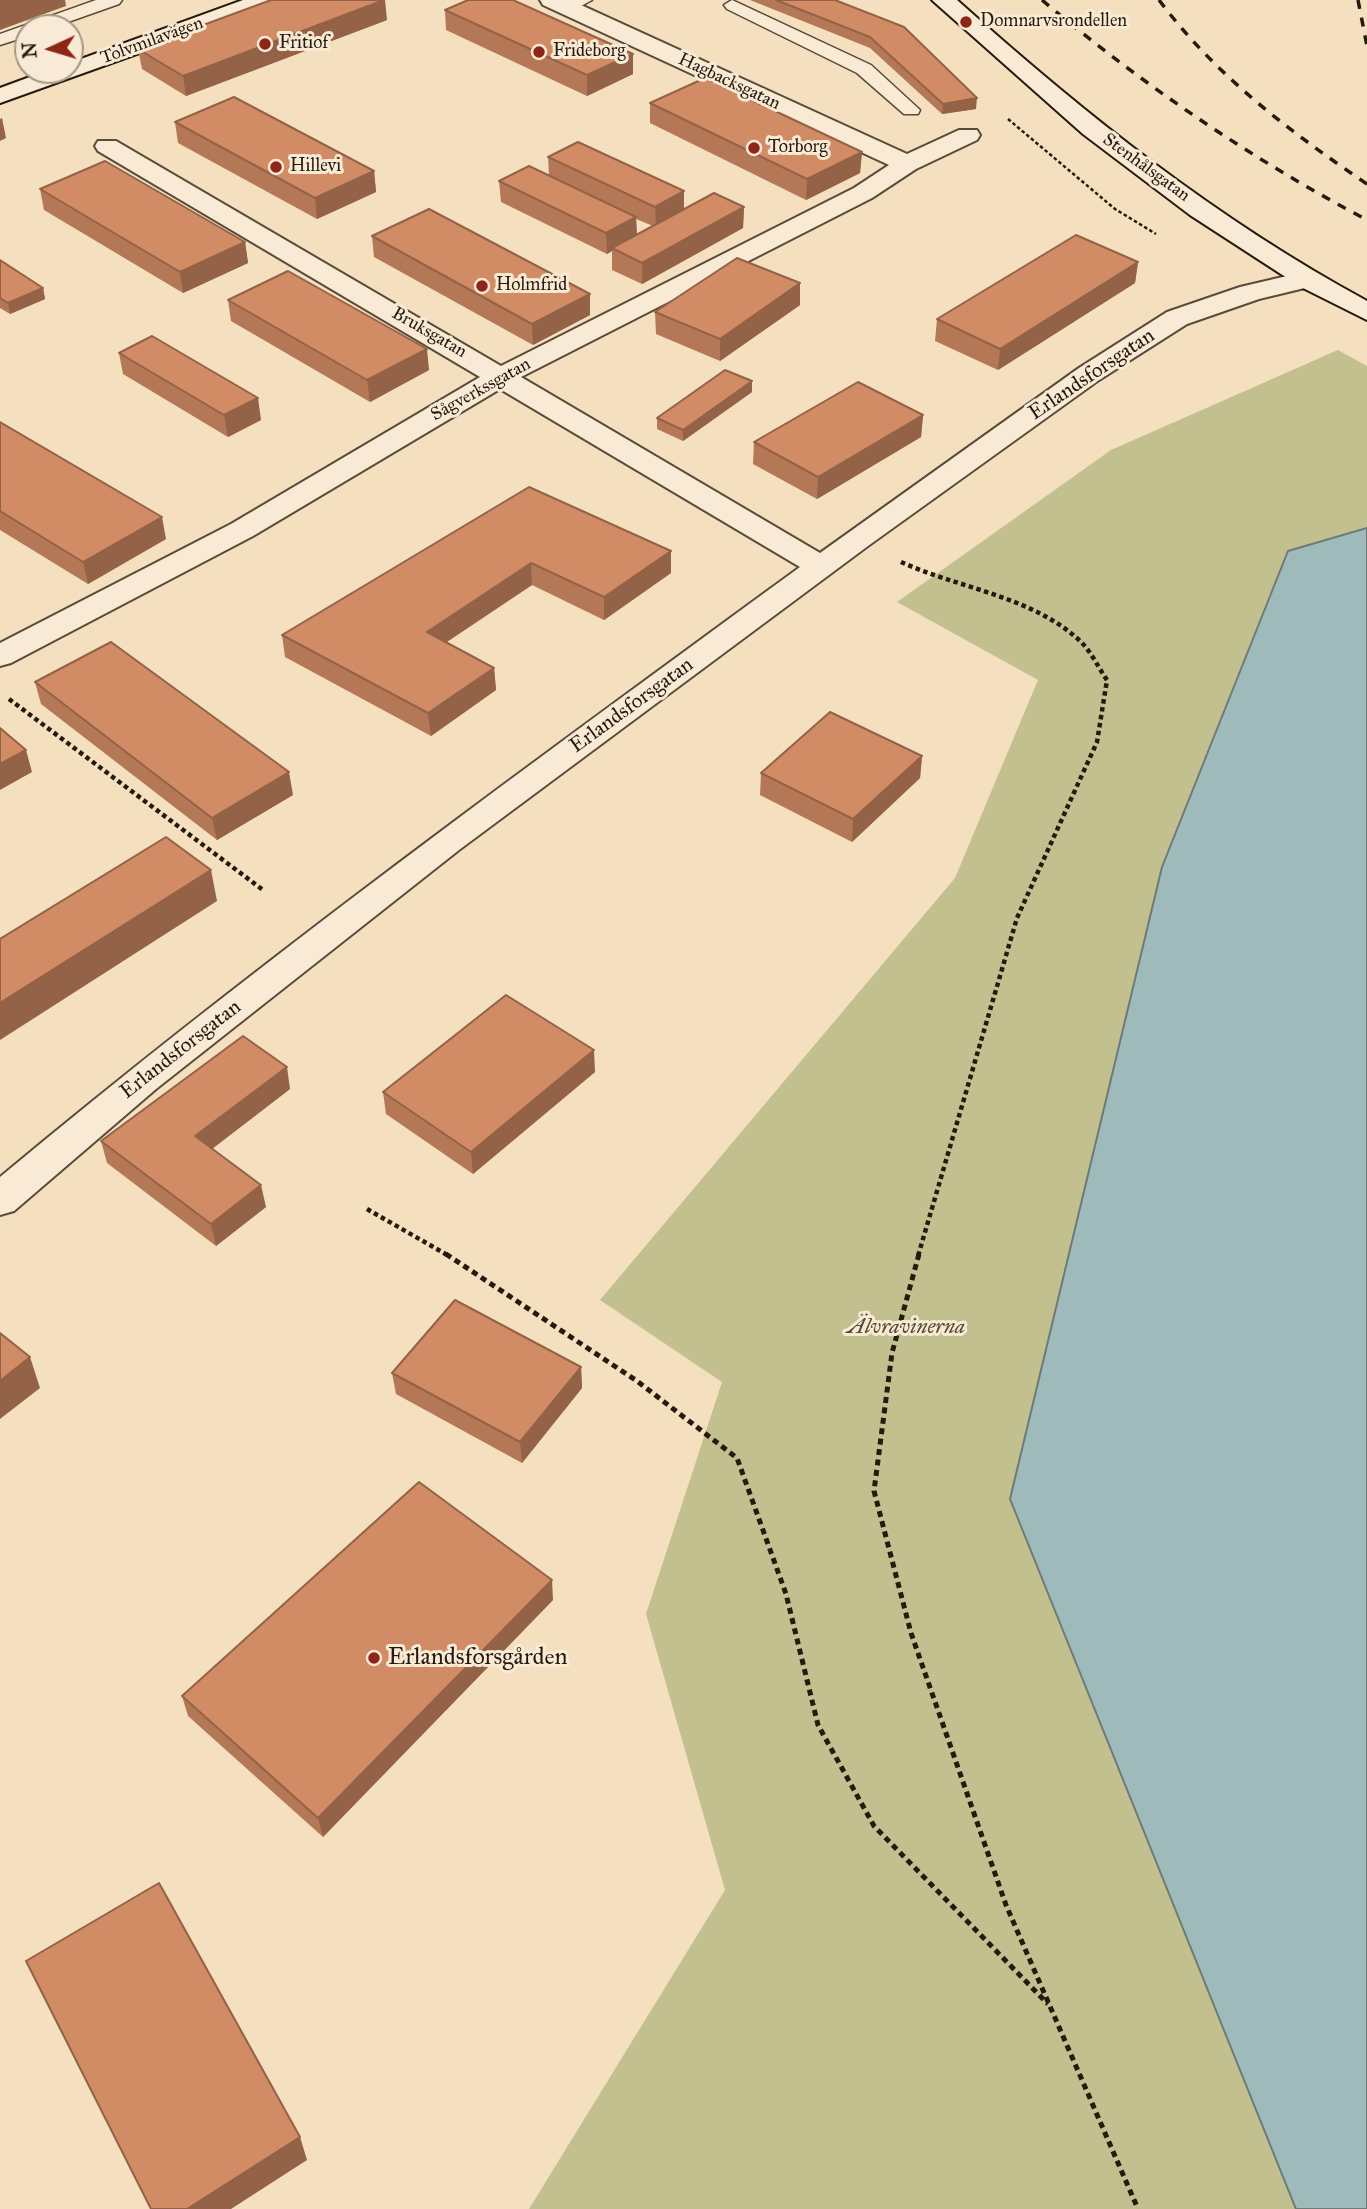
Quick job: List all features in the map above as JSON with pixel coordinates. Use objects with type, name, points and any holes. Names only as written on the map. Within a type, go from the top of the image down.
[{"type":"street","name":"Tolvmilavägen","points":[[0,96],[265,0]]},
{"type":"street","name":"Stenhålsgatan","points":[[943,0],[1121,152],[1304,279],[1367,312]]},
{"type":"street","name":"Hagbacksgatan","points":[[567,2],[907,164]]},
{"type":"street","name":"Sågverkssgatan","points":[[0,656],[242,530],[502,376],[863,193],[907,164],[968,135]]},
{"type":"street","name":"Bruksgatan","points":[[107,146],[821,566]]},
{"type":"street","name":"Erlandsforsgatan","points":[[0,1200],[143,1079],[447,842],[821,566],[1089,373],[1177,318],[1250,293],[1304,279]]},
{"type":"lane","points":[[74,14],[113,0]]},
{"type":"lane","points":[[733,5],[864,69],[911,110]]},
{"type":"path","points":[[857,540],[925,574],[1041,614],[1080,641],[1107,680],[1097,742],[1017,918],[935,1195],[892,1353],[874,1491],[911,1633],[1006,1905],[1138,2209]]},
{"type":"path","points":[[0,692],[263,890]]},
{"type":"path","points":[[367,1209],[472,1269],[637,1381],[737,1458],[786,1594],[818,1725],[874,1826],[1052,2008]]},
{"type":"green space","name":"Älvravinerna","points":[[1338,350],[1367,366],[1367,532],[1162,867],[1010,1499],[1296,2209],[529,2209],[725,1890],[646,1614],[722,1382],[600,1300],[955,878],[1038,680],[897,602],[1111,450]]},
{"type":"water","points":[[1367,528],[1367,2209],[1296,2209],[1010,1499],[1162,867],[1288,551]]},
{"type":"building","points":[[271,0],[384,0],[183,76],[138,49]]},
{"type":"building","points":[[468,0],[513,0],[633,54],[587,75],[445,10]]},
{"type":"building","points":[[776,0],[835,0],[904,27],[977,98],[943,104],[870,37]]},
{"type":"building","points":[[705,78],[862,152],[807,179],[650,103]]},
{"type":"building","points":[[234,97],[374,171],[315,198],[175,122]]},
{"type":"building","points":[[578,142],[684,191],[655,207],[548,157]]},
{"type":"building","points":[[105,161],[245,242],[180,272],[40,189]]},
{"type":"building","points":[[529,166],[636,217],[606,233],[499,181]]},
{"type":"building","points":[[714,193],[744,207],[642,263],[612,248]]},
{"type":"building","points":[[429,209],[590,294],[532,324],[372,236]]},
{"type":"building","points":[[1076,235],[1138,262],[1000,349],[937,319]]},
{"type":"building","points":[[737,258],[800,283],[720,339],[655,312]]},
{"type":"building","points":[[0,260],[43,288],[8,303],[0,298]]},
{"type":"building","points":[[288,271],[427,349],[367,380],[228,300]]},
{"type":"building","points":[[152,336],[258,398],[224,415],[119,353]]},
{"type":"building","points":[[725,370],[752,381],[683,430],[657,418]]},
{"type":"building","points":[[858,382],[923,415],[818,477],[754,442]]},
{"type":"building","points":[[0,422],[162,517],[83,562],[0,511]]},
{"type":"building","points":[[529,487],[671,551],[604,597],[531,563],[427,632],[494,668],[428,713],[282,635]]},
{"type":"building","points":[[111,642],[289,772],[212,818],[35,682]]},
{"type":"building","points":[[830,712],[922,756],[853,819],[761,773]]},
{"type":"building","points":[[0,728],[26,750],[0,764]]},
{"type":"building","points":[[166,837],[211,870],[0,1003],[0,939]]},
{"type":"building","points":[[506,995],[594,1050],[471,1152],[383,1092]]},
{"type":"building","points":[[243,1036],[287,1067],[195,1136],[261,1185],[211,1224],[101,1141]]},
{"type":"building","points":[[455,1300],[581,1367],[520,1442],[392,1373]]},
{"type":"building","points":[[0,1333],[30,1357],[0,1381]]},
{"type":"building","name":"Erlandsforsgården","points":[[419,1482],[552,1580],[318,1818],[182,1696]]},
{"type":"building","points":[[159,1883],[300,2137],[187,2209],[151,2209],[26,1961]]},
{"type":"railway","points":[[1042,0],[1119,62],[1198,119],[1239,146],[1367,220]]},
{"type":"railway","points":[[1159,0],[1181,28],[1229,78],[1282,123],[1367,184]]},
{"type":"railway","points":[[1358,0],[1367,46]]},
{"type":"place","name":"Domnarvsrondellen","points":[[966,22]]},
{"type":"place","name":"Fritiof","points":[[265,44]]},
{"type":"place","name":"Frideborg","points":[[539,52]]},
{"type":"place","name":"Torborg","points":[[754,148]]},
{"type":"place","name":"Hillevi","points":[[276,167]]},
{"type":"place","name":"Holmfrid","points":[[482,286]]},
{"type":"place","name":"Erlandsforsgården","points":[[374,1658]]}]
